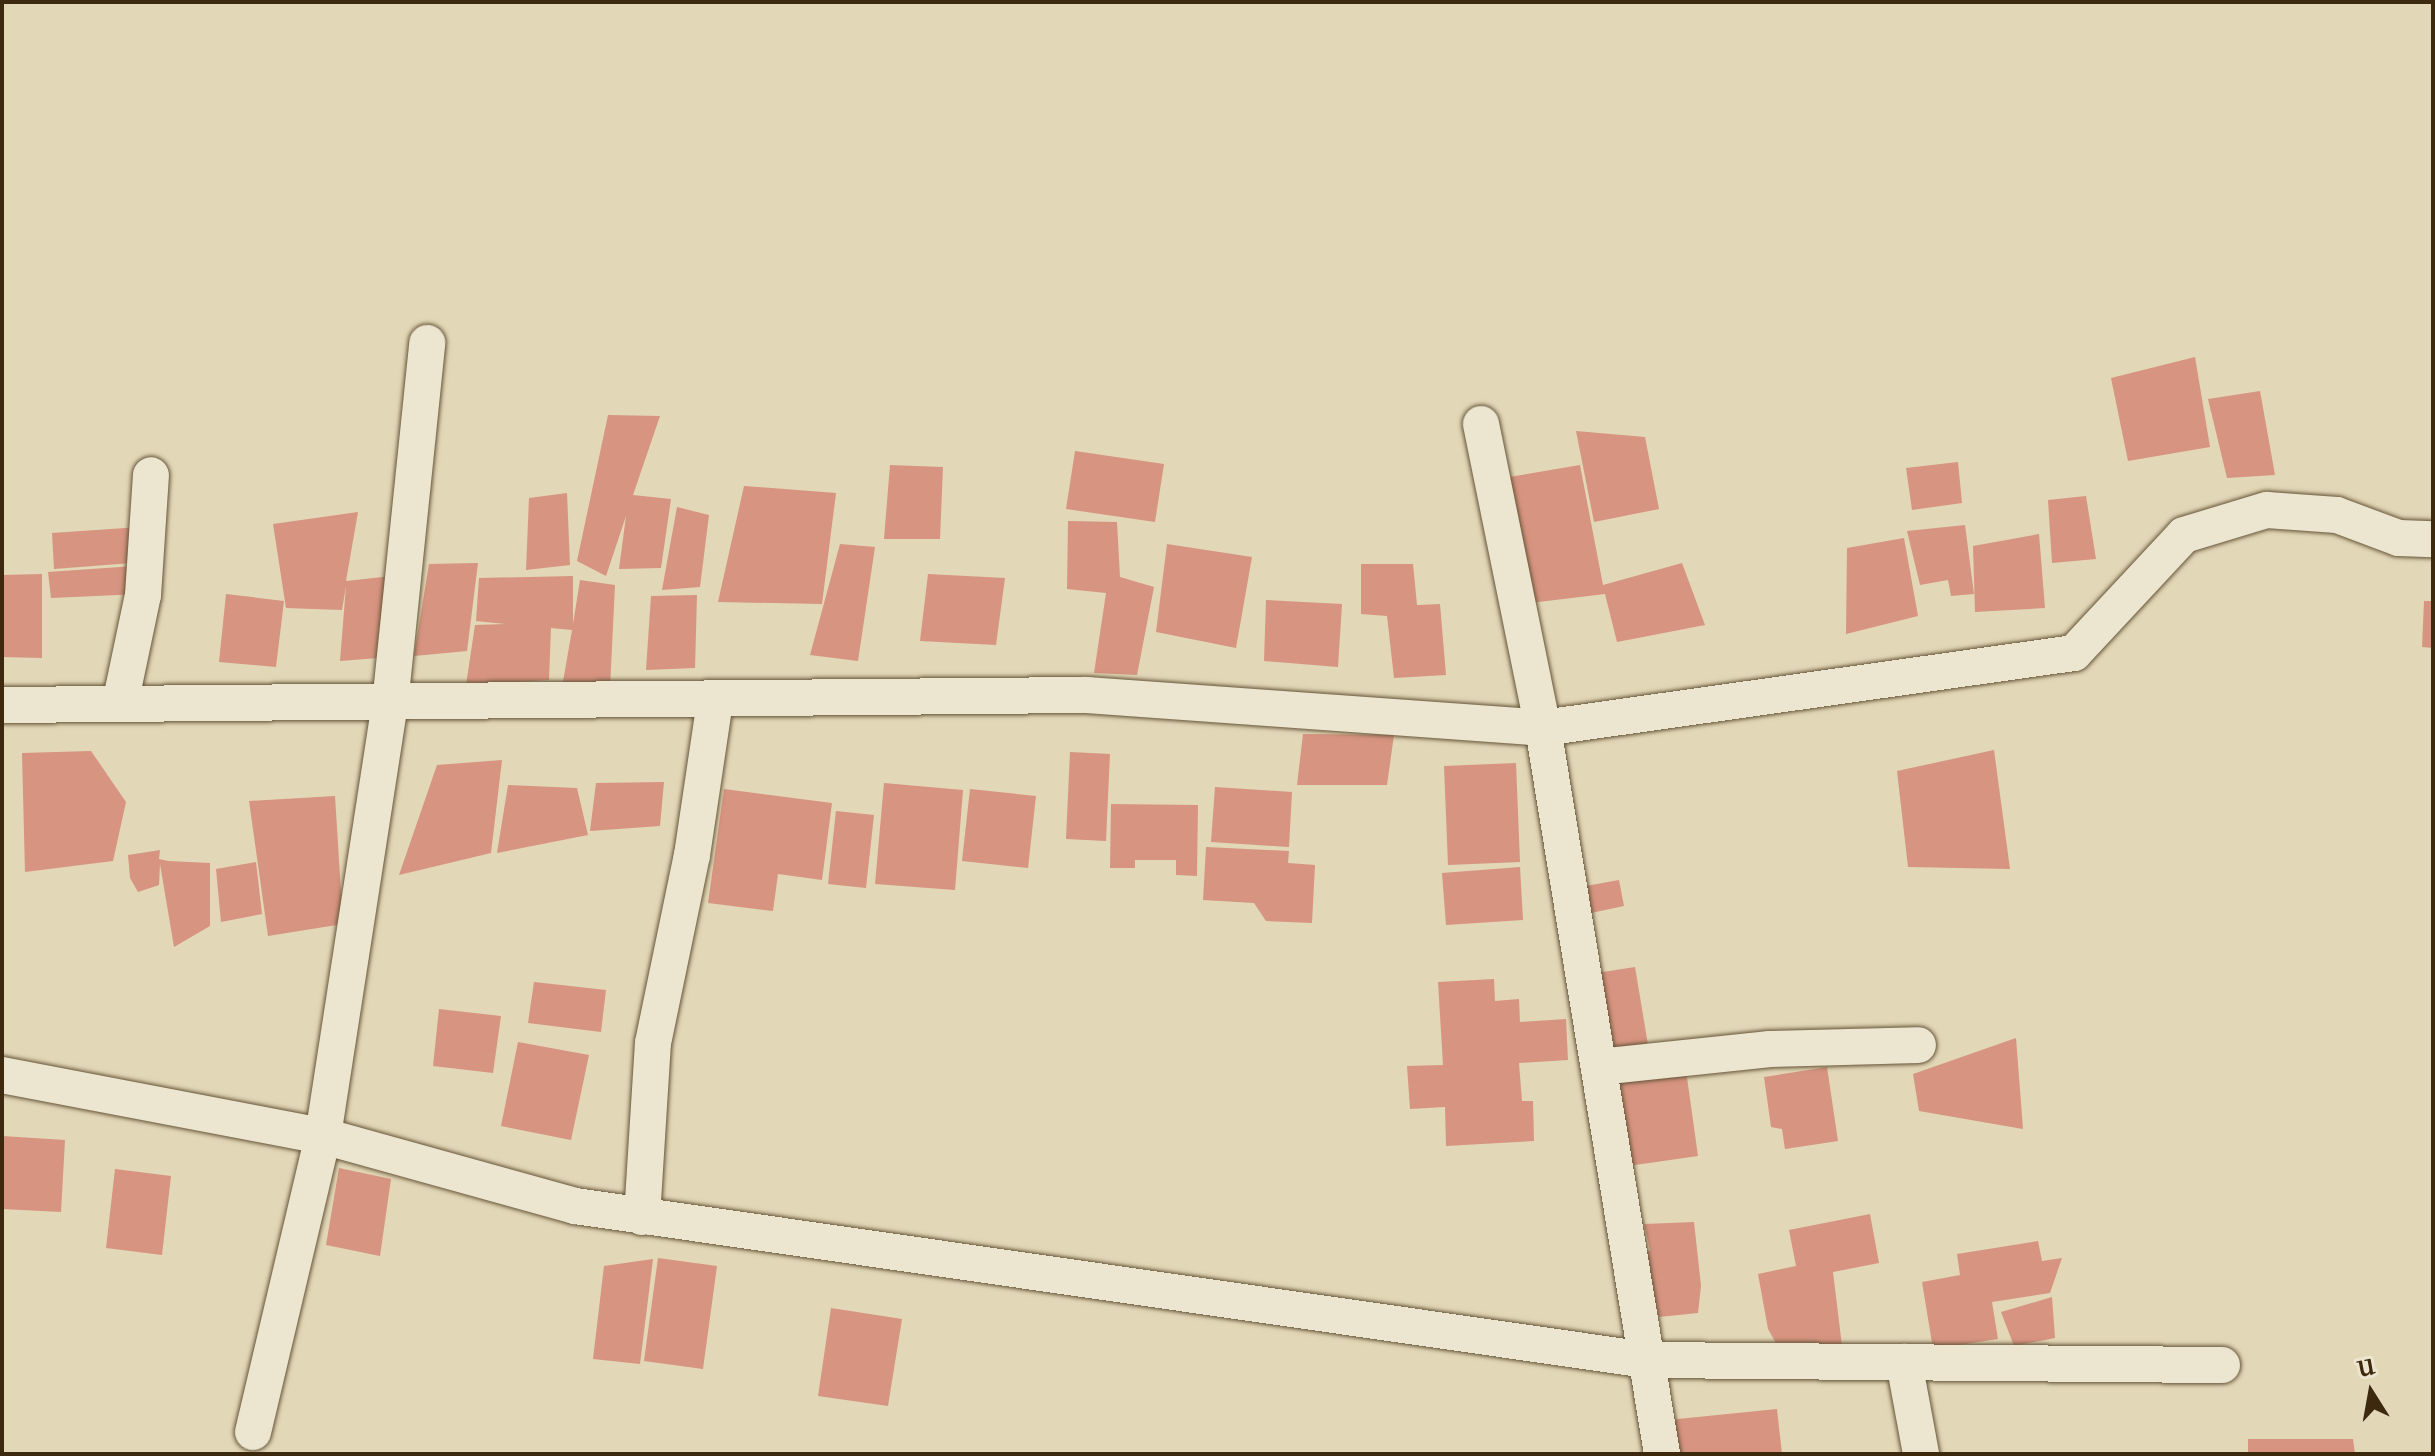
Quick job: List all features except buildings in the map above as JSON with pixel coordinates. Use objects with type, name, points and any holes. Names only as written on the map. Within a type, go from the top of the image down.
[{"type":"street","points":[[253,1432],[323,1136],[390,704],[427,343]]},
{"type":"street","points":[[1481,424],[1543,728],[1662,1454]]},
{"type":"street","points":[[120,704],[143,595],[151,475]]},
{"type":"street","points":[[2,705],[390,704],[1087,695],[1543,728],[2074,653],[2184,535],[2267,510],[2337,515],[2399,538],[2433,539]]},
{"type":"street","points":[[642,1217],[653,1043],[692,855],[715,701]]},
{"type":"street","points":[[1599,1067],[1770,1049],[1918,1045]]},
{"type":"street","points":[[2,1075],[323,1136],[575,1206],[1646,1360],[2222,1365]]},
{"type":"street","points":[[1904,1362],[1921,1454]]}]
